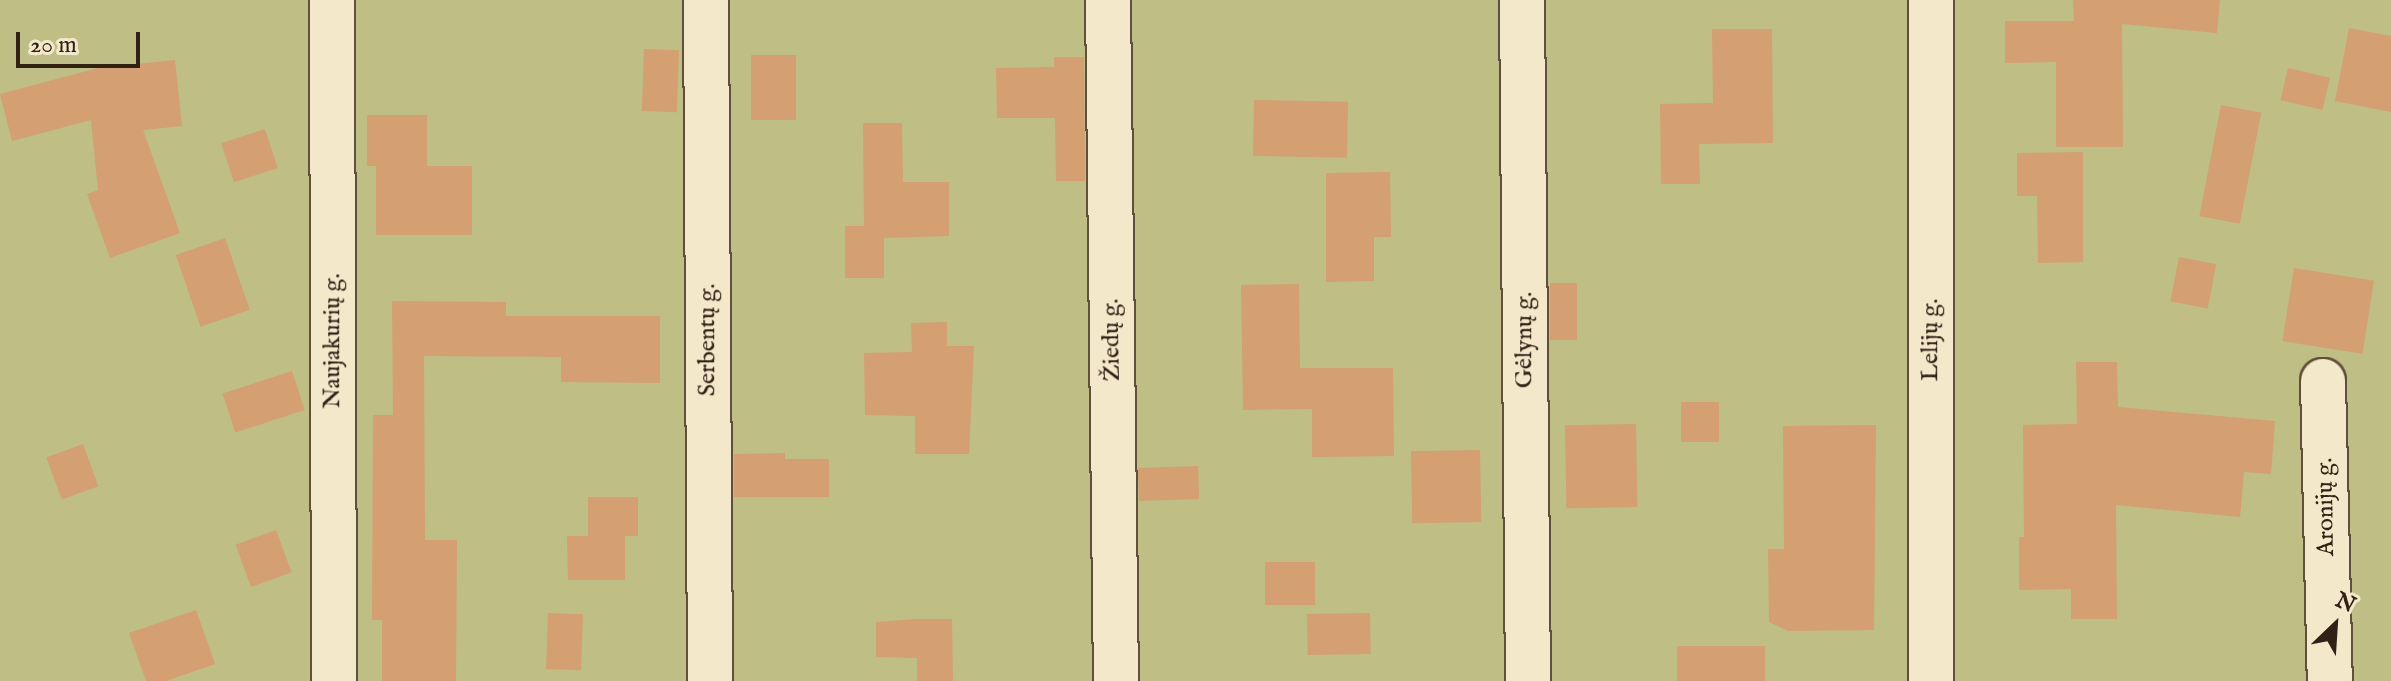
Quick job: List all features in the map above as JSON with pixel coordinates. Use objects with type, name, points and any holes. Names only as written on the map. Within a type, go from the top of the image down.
[{"type":"street","name":"Naujakurių g.","points":[[332,0],[334,681]]},
{"type":"street","name":"Serbentų g.","points":[[706,0],[710,681]]},
{"type":"street","name":"Žiedų g.","points":[[1108,0],[1116,681]]},
{"type":"street","name":"Gėlynų g.","points":[[1522,0],[1528,681]]},
{"type":"street","name":"Lelijų g.","points":[[1931,0],[1931,681]]},
{"type":"street","name":"Aronijų g.","points":[[2323,381],[2330,681]]},
{"type":"shaded area","points":[[0,0],[2391,0],[2391,681],[0,681]]},
{"type":"building","points":[[2073,0],[2220,0],[2217,33],[2122,24],[2123,147],[2056,147],[2056,62],[2005,63],[2005,21],[2074,21]]},
{"type":"building","points":[[2349,28],[2391,36],[2391,112],[2335,101]]},
{"type":"building","points":[[1712,29],[1772,29],[1773,143],[1699,144],[1700,184],[1661,184],[1660,104],[1713,103]]},
{"type":"building","points":[[644,49],[679,50],[677,112],[642,111]]},
{"type":"building","points":[[751,55],[796,55],[796,120],[751,120]]},
{"type":"building","points":[[1054,57],[1084,57],[1085,181],[1056,181],[1055,118],[997,118],[996,68],[1054,67]]},
{"type":"building","points":[[175,60],[182,126],[143,130],[180,233],[110,258],[87,194],[98,190],[91,120],[12,141],[0,94],[98,68]]},
{"type":"building","points":[[2288,68],[2330,78],[2322,110],[2281,100]]},
{"type":"building","points":[[1254,100],[1348,102],[1347,158],[1253,156]]},
{"type":"building","points":[[2221,105],[2261,113],[2240,224],[2199,216]]},
{"type":"building","points":[[367,115],[427,115],[427,166],[472,166],[472,235],[376,235],[376,166],[367,166]]},
{"type":"building","points":[[863,123],[902,123],[903,182],[949,182],[949,236],[884,238],[884,278],[845,278],[845,226],[864,226]]},
{"type":"building","points":[[265,129],[278,168],[234,182],[221,143]]},
{"type":"building","points":[[2083,152],[2083,262],[2038,263],[2037,196],[2017,196],[2017,153]]},
{"type":"building","points":[[1390,172],[1391,237],[1374,237],[1374,281],[1326,282],[1326,173]]},
{"type":"building","points":[[225,238],[250,310],[201,327],[176,255]]},
{"type":"building","points":[[2179,257],[2216,264],[2208,308],[2170,301]]},
{"type":"building","points":[[2294,268],[2374,281],[2362,354],[2282,341]]},
{"type":"building","points":[[1550,283],[1577,283],[1577,340],[1550,340]]},
{"type":"building","points":[[1299,284],[1300,368],[1393,368],[1394,456],[1312,457],[1312,409],[1243,410],[1241,285]]},
{"type":"building","points":[[392,301],[506,302],[506,316],[660,316],[660,383],[561,382],[561,357],[424,356],[425,540],[457,540],[456,681],[382,681],[382,620],[372,620],[373,415],[393,415]]},
{"type":"building","points":[[947,322],[947,346],[974,346],[969,454],[915,454],[915,416],[865,415],[864,353],[912,352],[911,323]]},
{"type":"building","points":[[2076,362],[2117,362],[2118,407],[2275,421],[2271,474],[2244,472],[2240,517],[2116,505],[2117,619],[2071,619],[2071,589],[2019,590],[2019,537],[2024,537],[2023,425],[2077,424]]},
{"type":"building","points":[[292,371],[305,410],[235,433],[223,394]]},
{"type":"building","points":[[1681,402],[1719,402],[1719,442],[1681,442]]},
{"type":"building","points":[[1636,424],[1637,507],[1566,508],[1565,425]]},
{"type":"building","points":[[1876,425],[1874,630],[1788,631],[1769,622],[1768,549],[1784,549],[1783,426]]},
{"type":"building","points":[[83,444],[98,486],[62,500],[46,457]]},
{"type":"building","points":[[1480,450],[1481,522],[1412,523],[1411,451]]},
{"type":"building","points":[[785,453],[785,459],[829,459],[829,497],[734,497],[734,454]]},
{"type":"building","points":[[1198,466],[1199,499],[1139,501],[1138,468]]},
{"type":"building","points":[[588,497],[638,497],[638,536],[625,536],[625,580],[568,580],[567,536],[588,536]]},
{"type":"building","points":[[276,530],[291,572],[251,587],[236,545]]},
{"type":"building","points":[[1265,562],[1315,562],[1315,605],[1265,605]]},
{"type":"building","points":[[196,610],[215,664],[166,681],[146,681],[129,633]]},
{"type":"building","points":[[548,613],[583,614],[581,670],[546,669]]},
{"type":"building","points":[[1370,613],[1371,654],[1308,655],[1307,614]]},
{"type":"building","points":[[952,619],[953,681],[917,681],[917,658],[876,657],[876,622]]},
{"type":"building","points":[[1677,646],[1765,646],[1765,681],[1677,681]]}]
